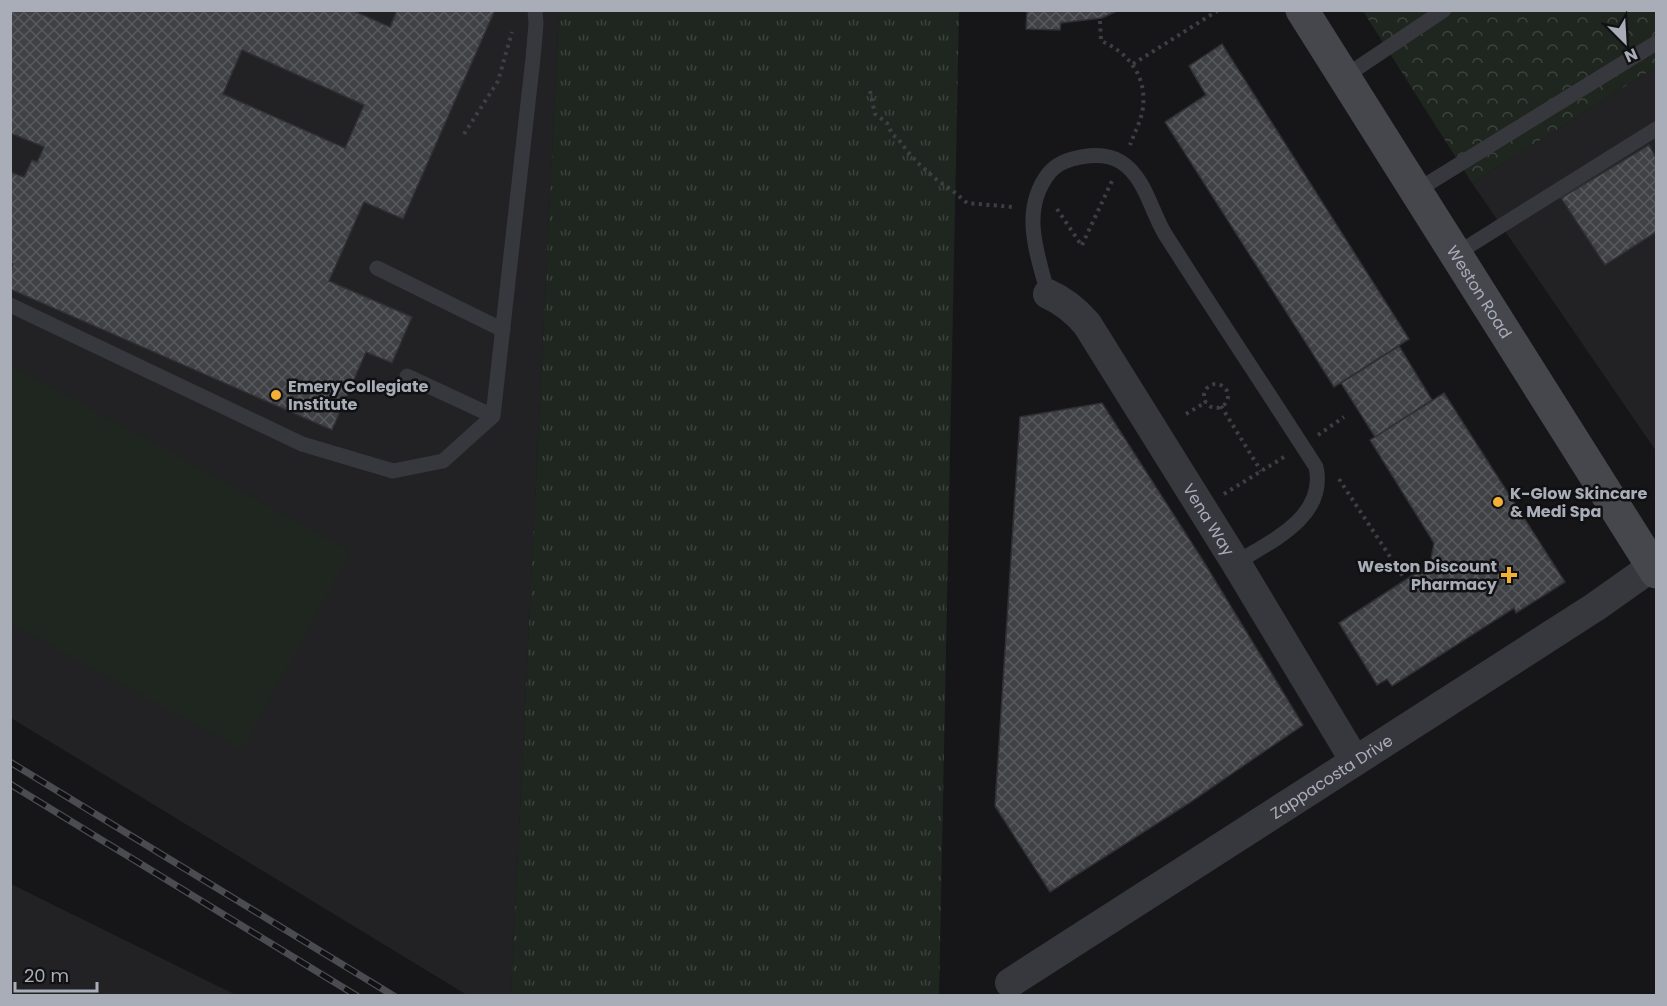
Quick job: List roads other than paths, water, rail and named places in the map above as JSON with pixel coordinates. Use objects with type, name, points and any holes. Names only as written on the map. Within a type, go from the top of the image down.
[{"type":"main road","name":"Weston Road","points":[[1302,10],[1655,567]]},
{"type":"street","name":"Vena Way","points":[[1048,294],[1064,301],[1087,324],[1236,563],[1355,761]]},
{"type":"street","name":"Zappacosta Drive","points":[[1010,983],[1655,567]]},
{"type":"lane","points":[[10,305],[302,444],[393,471],[443,461],[493,416],[535,36],[535,10]]},
{"type":"lane","points":[[1344,77],[1444,10]]},
{"type":"lane","points":[[1416,191],[1656,43]]},
{"type":"lane","points":[[1456,254],[1656,129]]},
{"type":"lane","points":[[1048,294],[1038,256],[1033,224],[1035,197],[1040,185],[1054,167],[1070,159],[1092,156],[1106,157],[1121,162],[1140,184],[1164,232],[1316,467],[1317,488],[1305,514],[1297,523],[1236,563]]},
{"type":"lane","points":[[377,268],[503,330]]},
{"type":"lane","points":[[407,376],[493,416]]},
{"type":"railway","points":[[10,762],[394,996]]},
{"type":"railway","points":[[10,784],[357,996]]},
{"type":"place","name":"Emery Collegiate Institute","points":[[276,395]]},
{"type":"place","name":"K-Glow Skincare & Medi Spa","points":[[1498,502]]},
{"type":"place","name":"Weston Discount Pharmacy","points":[[1509,575]]}]
